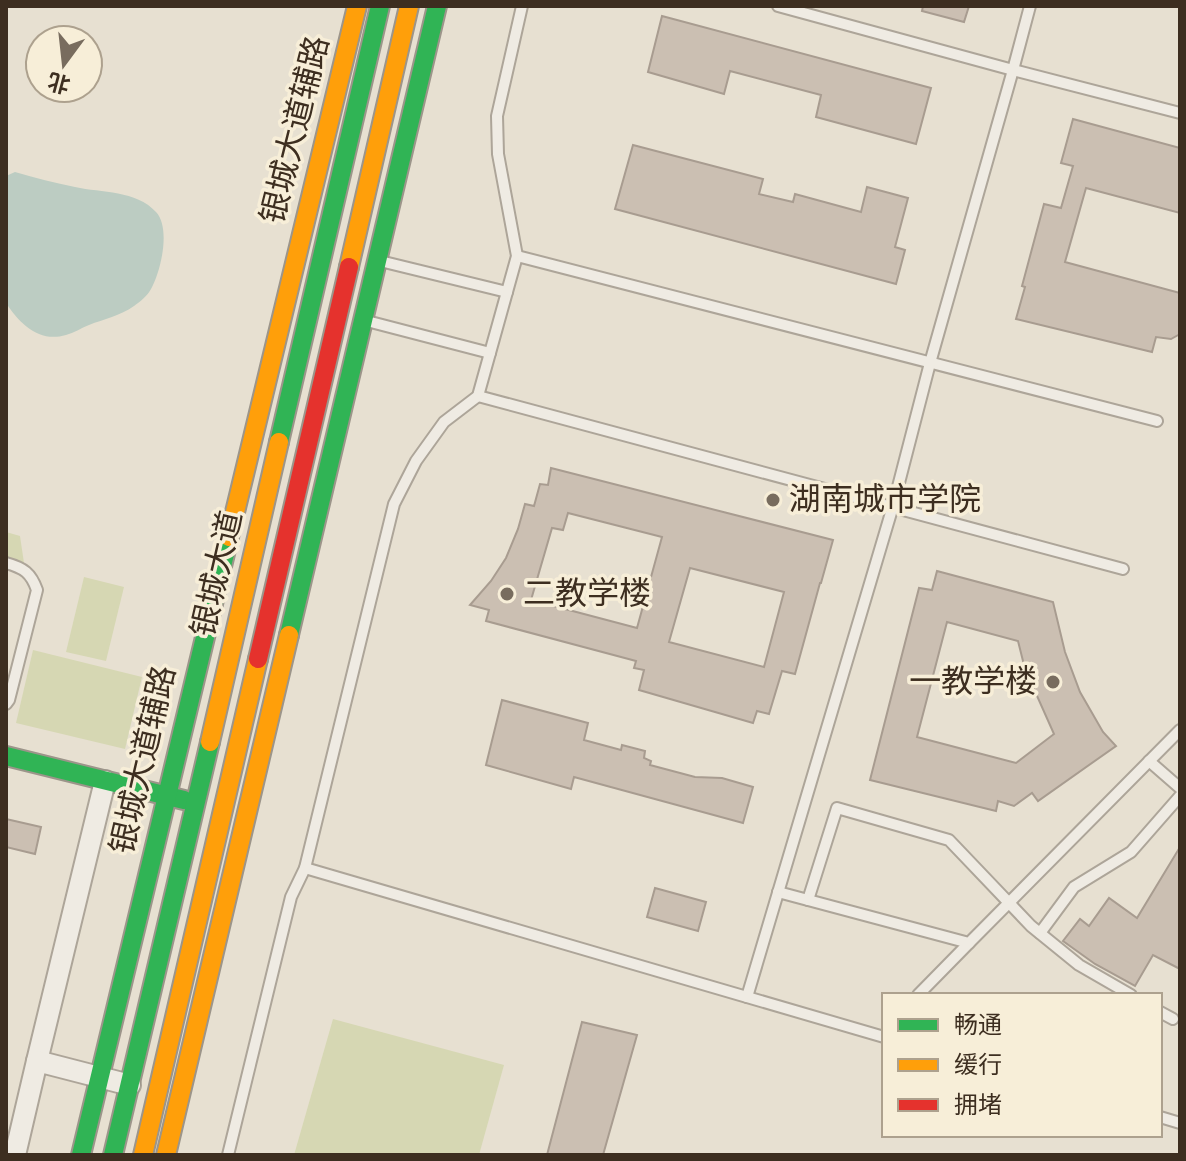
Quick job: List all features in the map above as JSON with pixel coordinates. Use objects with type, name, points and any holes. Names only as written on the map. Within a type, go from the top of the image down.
[{"type":"street","name":"银城大道辅路","points":[[81,1155],[357,6]]},
{"type":"street","name":"银城大道","points":[[113,1155],[380,6]]},
{"type":"street","name":"银城大道","points":[[143,1155],[409,6]]},
{"type":"street","points":[[166,1155],[437,6]]},
{"type":"street","points":[[6,756],[224,810]]},
{"type":"street","points":[[15,1155],[105,781]]},
{"type":"street","points":[[37,1061],[130,1085]]},
{"type":"lane","points":[[228,1155],[291,897],[305,868],[394,504],[416,461],[444,422],[478,396],[517,256],[498,154],[497,116],[522,6]]},
{"type":"lane","points":[[778,6],[1180,113]]},
{"type":"lane","points":[[747,997],[893,506],[1030,6]]},
{"type":"lane","points":[[352,254],[507,292]]},
{"type":"lane","points":[[517,256],[1157,421]]},
{"type":"lane","points":[[338,314],[490,353]]},
{"type":"lane","points":[[478,396],[1123,569]]},
{"type":"lane","points":[[6,563],[32,576],[37,590],[6,704]]},
{"type":"lane","points":[[920,993],[1180,730]]},
{"type":"lane","points":[[1149,761],[1180,788]]},
{"type":"lane","points":[[1040,933],[1074,887],[1131,852],[1180,796]]},
{"type":"lane","points":[[808,900],[837,808],[949,840],[1040,933],[1079,965],[1128,993]]},
{"type":"lane","points":[[305,868],[882,1036]]},
{"type":"lane","points":[[778,892],[969,943]]},
{"type":"lane","points":[[1162,1013],[1173,1019]]},
{"type":"green space","points":[[6,532],[20,536],[24,563],[6,559]]},
{"type":"green space","points":[[84,577],[124,587],[106,661],[66,652]]},
{"type":"green space","points":[[33,650],[142,677],[125,749],[16,723]]},
{"type":"green space","points":[[333,1019],[504,1065],[479,1155],[294,1155]]},
{"type":"shaded area","points":[[15,172],[129,196],[156,212],[163,228],[163,250],[155,281],[146,296],[123,312],[56,337],[39,334],[17,318],[6,303],[6,176]]},
{"type":"building","points":[[923,6],[969,6],[964,22],[922,11]]},
{"type":"building","points":[[662,16],[931,88],[916,144],[816,117],[821,95],[730,71],[724,94],[648,72]]},
{"type":"building","points":[[1073,119],[1180,148],[1180,213],[1086,188],[1065,262],[1180,293],[1180,334],[1171,339],[1156,337],[1152,352],[1016,319],[1044,204],[1061,208],[1073,166],[1061,163]]},
{"type":"building","points":[[633,145],[763,179],[759,194],[793,202],[795,194],[861,212],[867,187],[908,198],[895,247],[905,250],[896,284],[615,209]]},
{"type":"building","name":"二教学楼","points":[[551,468],[833,540],[795,674],[782,671],[769,714],[757,711],[753,723],[639,690],[644,670],[634,668],[636,661],[486,621],[489,610],[470,605],[506,558],[525,504],[534,506],[540,484],[548,485]],"holes":[[[568,513],[662,537],[637,628],[531,600],[552,528],[563,530]],[[690,568],[784,592],[764,667],[669,642]]]},
{"type":"building","name":"一教学楼","points":[[937,571],[1053,602],[1065,652],[1080,692],[1103,732],[1116,746],[1038,801],[1032,793],[1014,806],[998,801],[996,811],[870,780],[919,588],[932,590]],"holes":[[[947,622],[1018,641],[1025,669],[1054,734],[1016,763],[917,737]]]},
{"type":"building","points":[[502,700],[588,723],[584,740],[621,750],[622,745],[645,751],[644,758],[651,761],[650,765],[753,787],[743,823],[574,777],[571,789],[486,765]]},
{"type":"building","points":[[6,819],[41,827],[35,854],[6,847]]},
{"type":"building","points":[[1180,847],[1180,969],[1153,955],[1135,986],[1095,964],[1063,941],[1080,919],[1089,926],[1109,898],[1137,918]]},
{"type":"building","points":[[655,888],[706,902],[698,931],[647,917]]},
{"type":"building","points":[[582,1022],[637,1035],[603,1155],[547,1155]]},
{"type":"traffic: fast","points":[[279,442],[380,6]]},
{"type":"traffic: fast","points":[[289,635],[437,6]]},
{"type":"traffic: fast","points":[[81,1155],[229,537]]},
{"type":"traffic: fast","points":[[113,1155],[210,742]]},
{"type":"traffic: fast","points":[[6,756],[184,800]]},
{"type":"traffic: slow","points":[[229,537],[357,6]]},
{"type":"traffic: slow","points":[[349,267],[409,6]]},
{"type":"traffic: slow","points":[[210,742],[279,442]]},
{"type":"traffic: slow","points":[[166,1155],[289,635]]},
{"type":"traffic: slow","points":[[143,1155],[258,659]]},
{"type":"traffic: jam","points":[[258,659],[349,267]]},
{"type":"place","name":"湖南城市学院","points":[[773,500]]},
{"type":"place","name":"二教学楼","points":[[507,594]]},
{"type":"place","name":"一教学楼","points":[[1053,682]]}]
